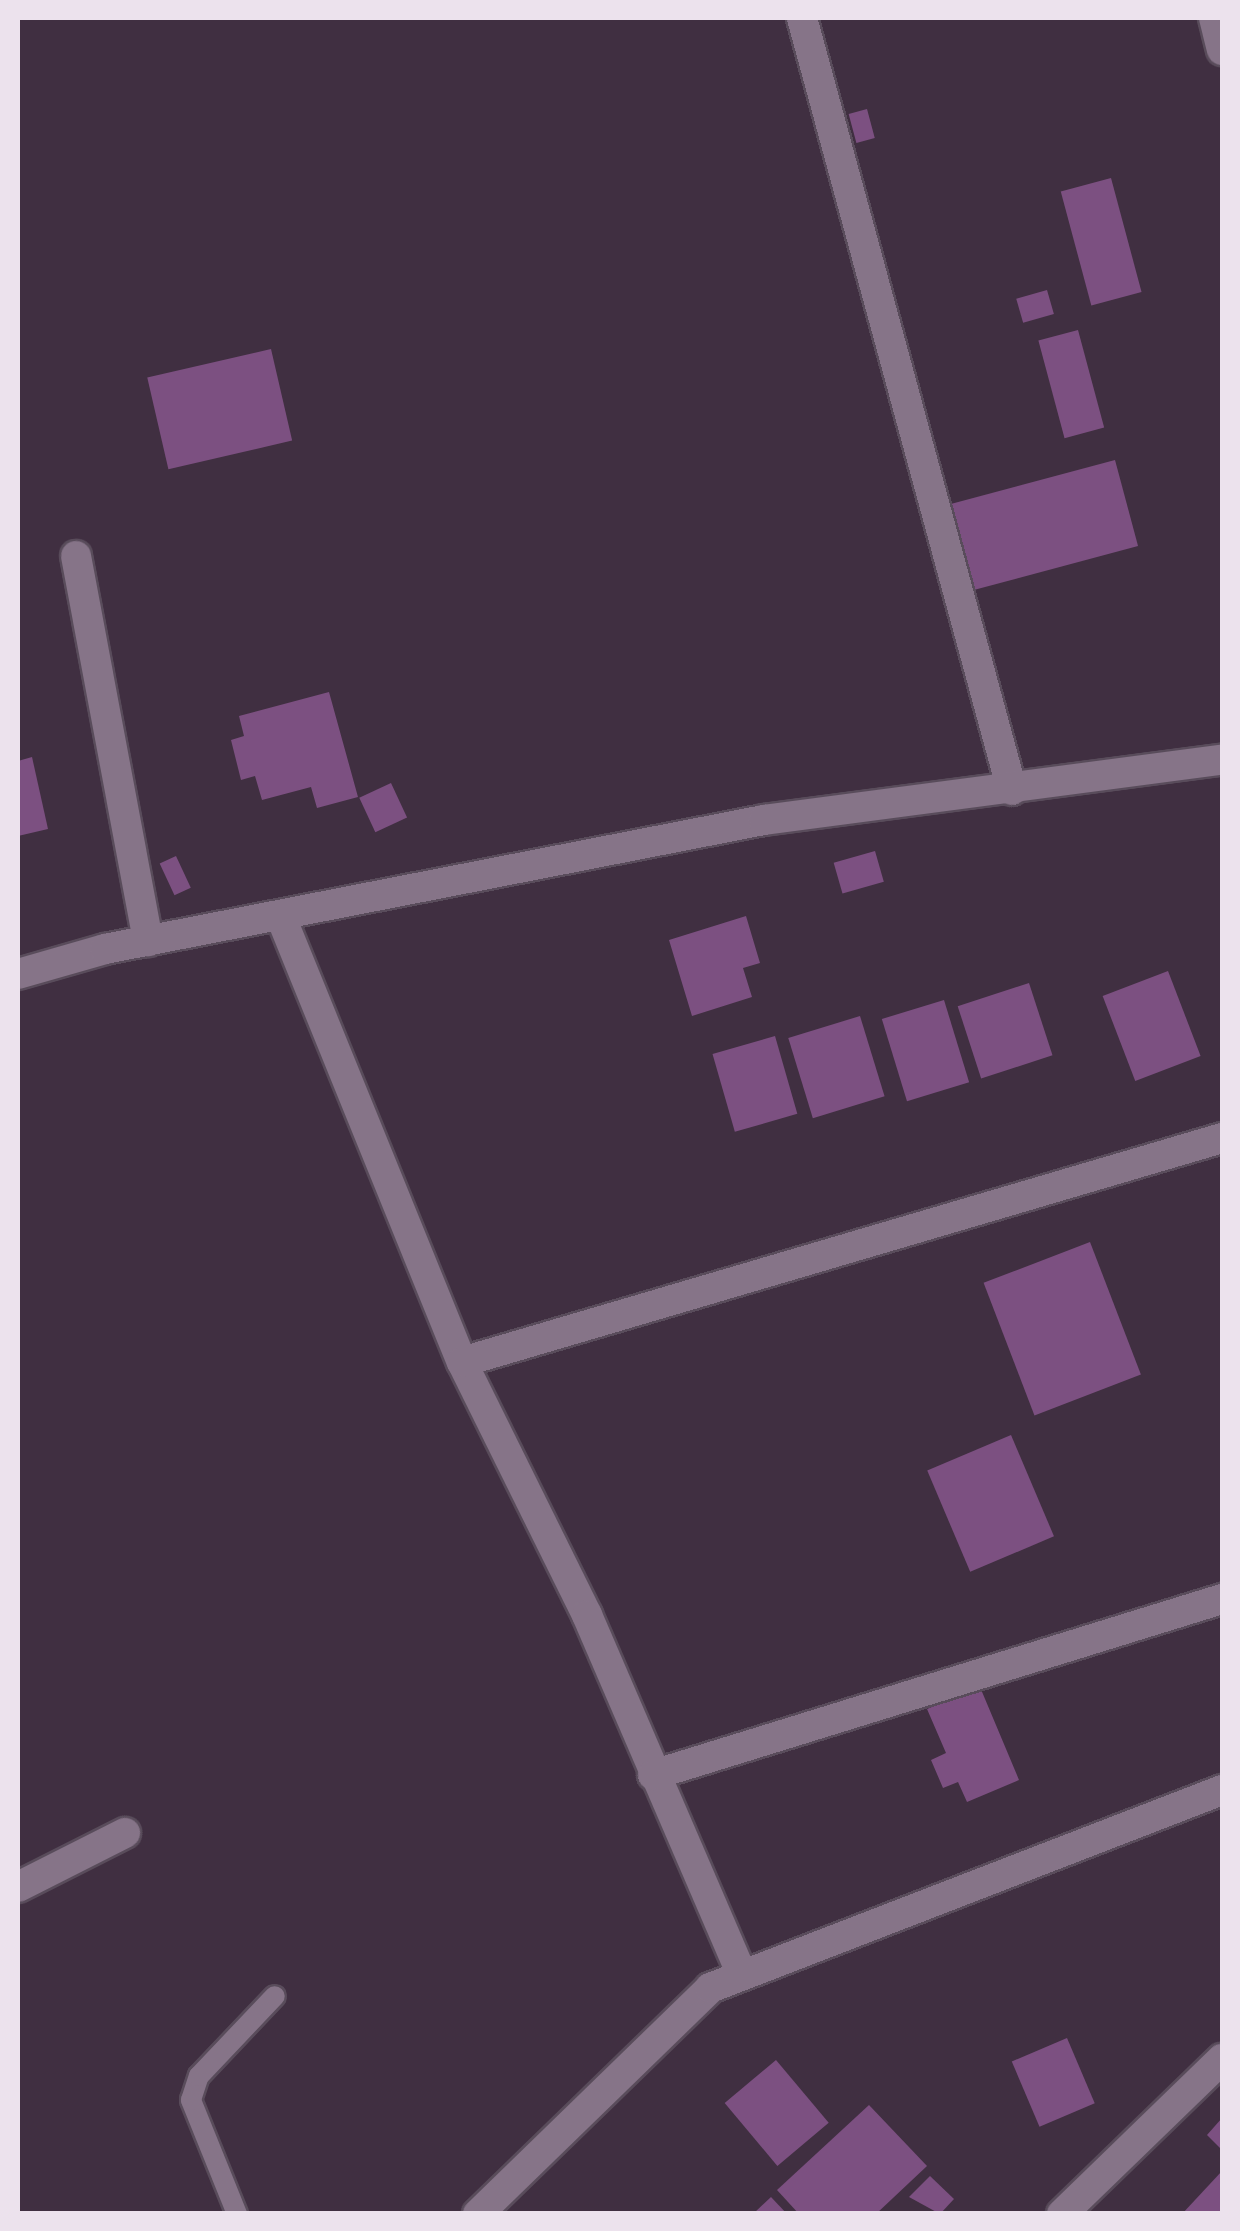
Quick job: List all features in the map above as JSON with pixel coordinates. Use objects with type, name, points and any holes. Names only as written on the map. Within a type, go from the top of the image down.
[{"type":"street","points":[[802,18],[1012,790]]},
{"type":"street","points":[[1214,18],[1222,50]]},
{"type":"street","points":[[76,556],[148,941]]},
{"type":"street","points":[[18,974],[148,941],[764,820],[1222,760]]},
{"type":"street","points":[[281,917],[462,1362],[587,1615],[741,1972]]},
{"type":"street","points":[[462,1362],[1222,1138]]},
{"type":"street","points":[[654,1775],[1222,1599]]},
{"type":"street","points":[[478,2214],[710,1988],[741,1972],[1222,1790]]},
{"type":"street","points":[[18,1886],[125,1833]]},
{"type":"street","points":[[1062,2214],[1222,2059]]},
{"type":"lane","points":[[236,2214],[191,2100],[200,2076],[276,1996]]},
{"type":"building","points":[[867,109],[875,138],[856,143],[849,114]]},
{"type":"building","points":[[1111,178],[1142,292],[1091,305],[1061,191]]},
{"type":"building","points":[[1047,290],[1054,314],[1023,323],[1016,299]]},
{"type":"building","points":[[1078,330],[1104,428],[1065,438],[1038,341]]},
{"type":"building","points":[[271,349],[292,441],[168,469],[147,378]]},
{"type":"building","points":[[1115,460],[1138,546],[973,590],[950,504]]},
{"type":"building","points":[[329,692],[358,797],[317,808],[311,787],[262,800],[255,776],[241,780],[231,740],[244,736],[239,716]]},
{"type":"building","points":[[32,757],[48,829],[18,836],[18,761]]},
{"type":"building","points":[[391,783],[407,817],[375,832],[359,798]]},
{"type":"building","points":[[875,851],[884,882],[842,894],[834,863]]},
{"type":"building","points":[[176,856],[191,888],[174,895],[160,864]]},
{"type":"building","points":[[746,916],[760,963],[743,968],[752,997],[692,1016],[669,940]]},
{"type":"building","points":[[1168,971],[1201,1056],[1135,1081],[1103,996]]},
{"type":"building","points":[[1029,983],[1052,1055],[981,1078],[958,1006]]},
{"type":"building","points":[[944,1000],[969,1082],[907,1101],[882,1019]]},
{"type":"building","points":[[860,1016],[885,1096],[813,1118],[788,1038]]},
{"type":"building","points":[[775,1036],[797,1114],[735,1132],[713,1054]]},
{"type":"building","points":[[1090,1242],[1141,1375],[1034,1415],[984,1283]]},
{"type":"building","points":[[1011,1435],[1054,1536],[970,1572],[927,1471]]},
{"type":"building","points":[[980,1687],[1019,1780],[967,1802],[958,1782],[943,1788],[931,1760],[946,1753],[927,1709]]},
{"type":"building","points":[[1067,2038],[1095,2103],[1040,2127],[1012,2061]]},
{"type":"building","points":[[776,2060],[829,2123],[777,2166],[725,2103]]},
{"type":"building","points":[[869,2105],[927,2166],[876,2214],[799,2214],[777,2190]]},
{"type":"building","points":[[1222,2118],[1222,2150],[1207,2135]]},
{"type":"building","points":[[1222,2171],[1222,2214],[1182,2214]]},
{"type":"building","points":[[930,2176],[954,2199],[940,2214],[909,2197]]},
{"type":"building","points":[[771,2197],[787,2214],[753,2214]]}]
